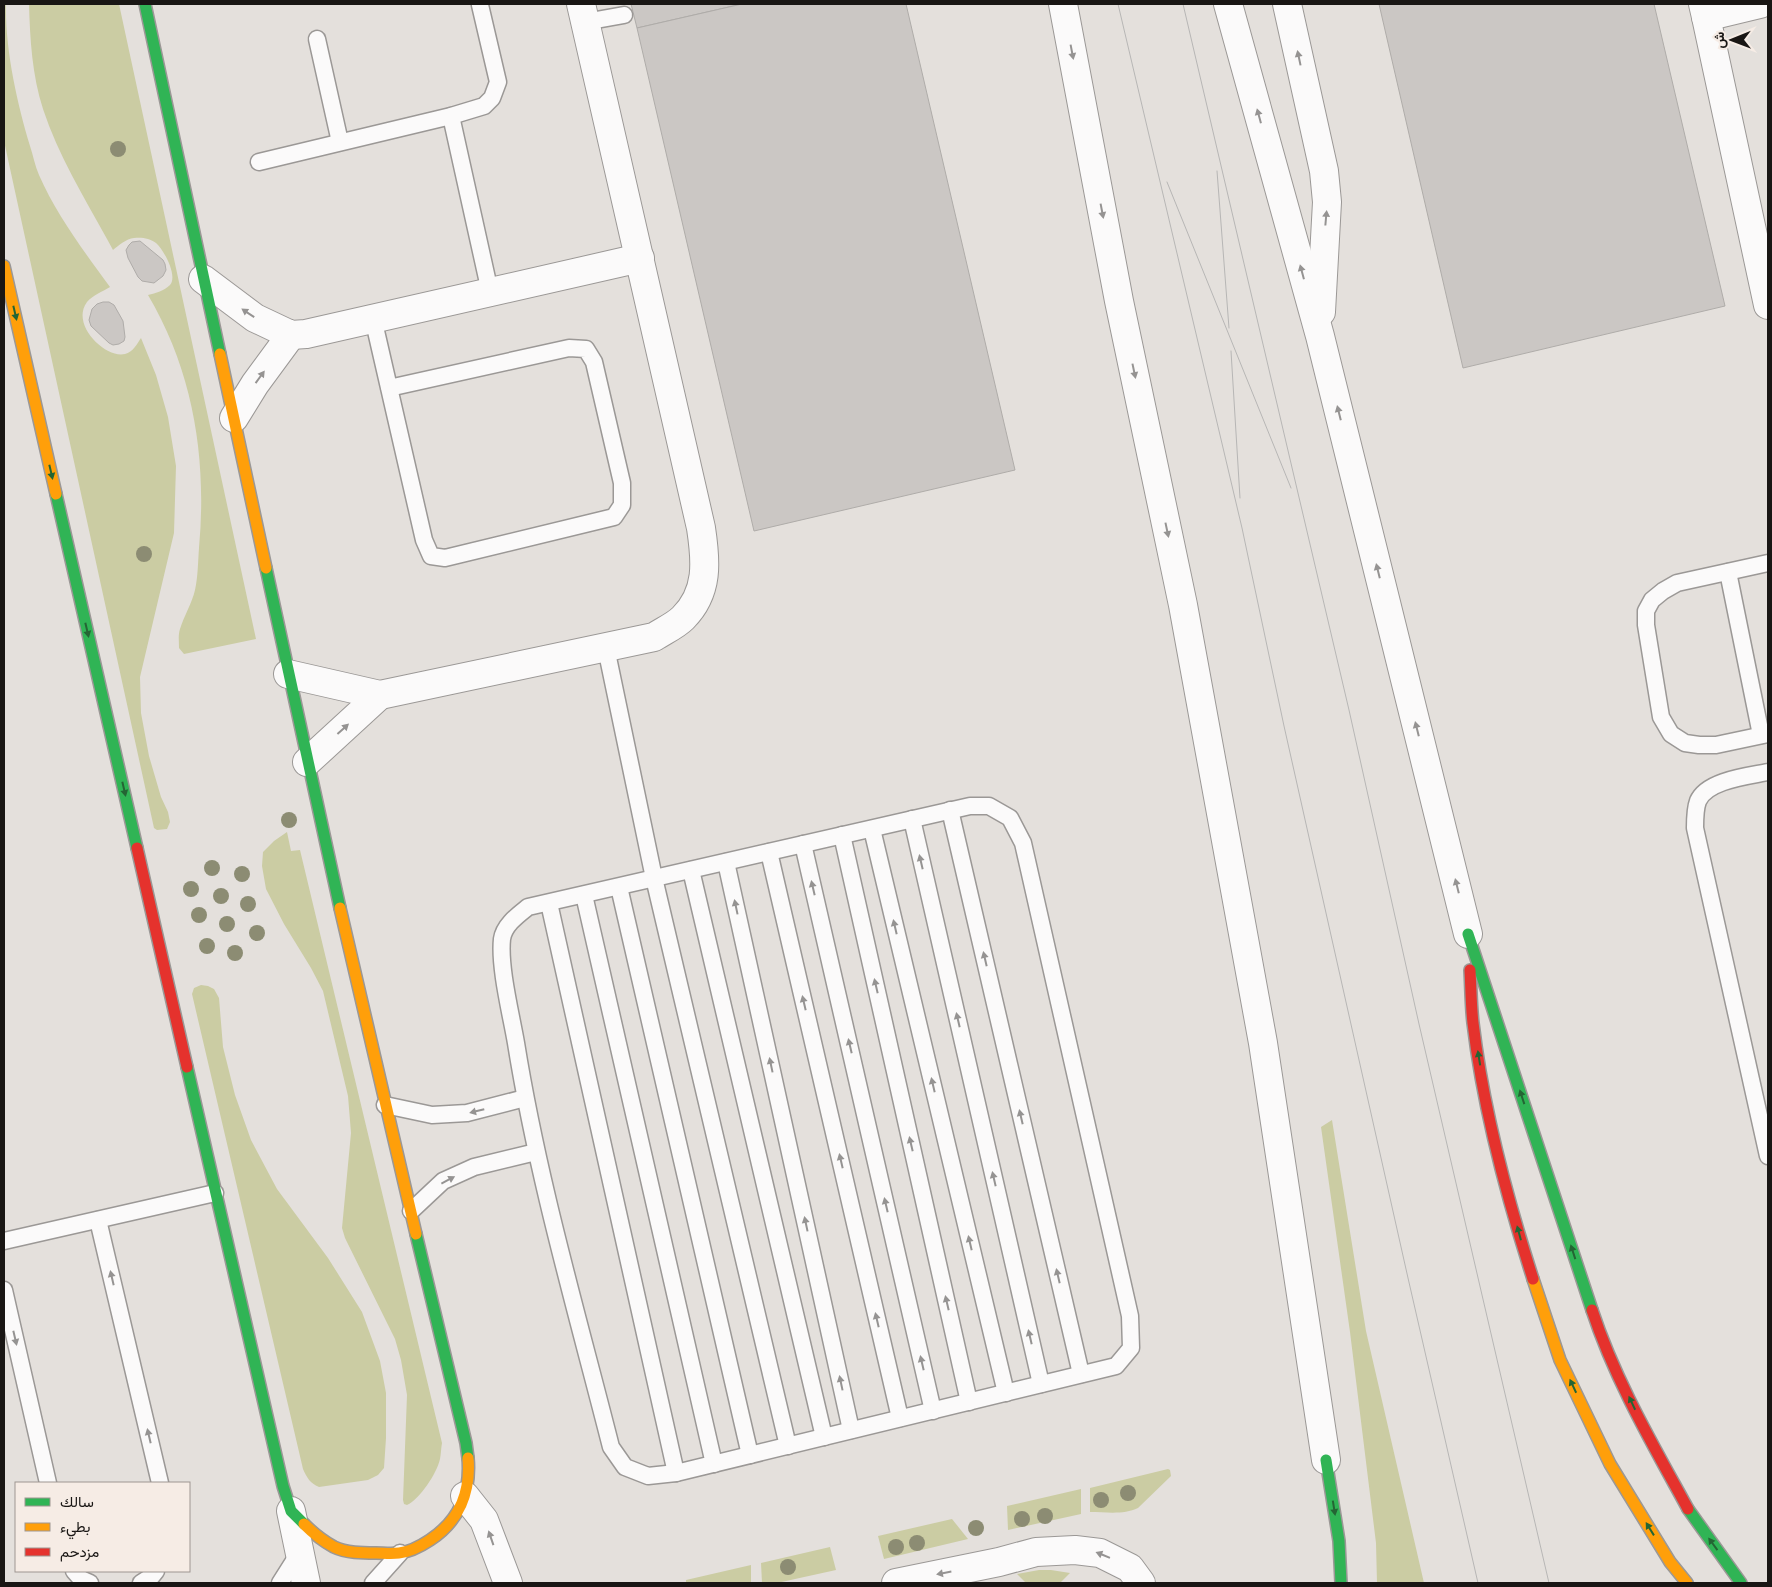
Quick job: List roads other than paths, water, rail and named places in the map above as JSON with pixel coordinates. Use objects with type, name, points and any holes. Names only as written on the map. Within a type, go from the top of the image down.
[{"type":"main road","points":[[140,4],[150,34]]},
{"type":"main road","points":[[4,266],[283,1486],[291,1511],[316,1536],[336,1548],[363,1554],[400,1553],[419,1547],[439,1534],[454,1519],[465,1496],[469,1473],[466,1443],[385,1105],[307,762],[145,4]]},
{"type":"main road","points":[[1468,934],[1473,1022],[1482,1081],[1497,1149],[1524,1251],[1560,1360],[1610,1464],[1670,1562],[1687,1583]]},
{"type":"main road","points":[[1468,934],[1600,1335],[1644,1428],[1689,1510],[1741,1583]]},
{"type":"main road","points":[[1326,1460],[1339,1541],[1341,1583]]},
{"type":"street","points":[[1063,4],[1119,301],[1183,605],[1263,1043],[1326,1460]]},
{"type":"street","points":[[1228,4],[1320,336],[1468,934]]},
{"type":"street","points":[[1287,4],[1324,171],[1327,202],[1320,336]]},
{"type":"street","points":[[1760,4],[1705,10],[1768,304]]},
{"type":"street","points":[[288,674],[380,695],[654,637],[683,619],[701,592],[706,559],[701,528],[583,13]]},
{"type":"street","points":[[203,279],[255,318],[291,335],[306,334],[640,258]]},
{"type":"street","points":[[234,418],[255,384],[291,335]]},
{"type":"street","points":[[307,762],[380,695]]},
{"type":"street","points":[[465,1496],[484,1520],[508,1583]]},
{"type":"street","points":[[291,1511],[306,1583]]},
{"type":"street","points":[[896,1583],[999,1562],[1036,1552],[1075,1550],[1100,1552],[1130,1568],[1142,1583]]},
{"type":"lane","points":[[259,162],[451,116],[484,106],[492,98],[498,82],[480,5]]},
{"type":"lane","points":[[583,13],[624,15]]},
{"type":"lane","points":[[317,39],[340,142]]},
{"type":"lane","points":[[451,116],[490,292]]},
{"type":"lane","points":[[373,318],[389,388],[424,540],[431,556],[445,558],[614,517],[622,505],[622,483],[594,362],[586,349],[569,348],[389,388]]},
{"type":"lane","points":[[1728,572],[1765,734],[1716,745],[1685,743],[1671,734],[1661,717],[1646,625],[1646,611],[1652,600],[1677,583],[1768,563]]},
{"type":"lane","points":[[606,648],[654,878],[788,1446]]},
{"type":"lane","points":[[1768,772],[1710,787],[1699,799],[1695,828],[1768,1156]]},
{"type":"lane","points":[[970,806],[989,806],[1010,818],[1023,843],[1130,1316],[1131,1348],[1116,1366],[676,1473],[648,1476],[625,1467],[611,1448],[536,1152],[524,1098],[502,963],[502,937],[512,920],[528,908],[691,870],[970,806]]},
{"type":"lane","points":[[950,810],[1081,1374]]},
{"type":"lane","points":[[912,820],[1041,1384]]},
{"type":"lane","points":[[872,828],[1006,1392]]},
{"type":"lane","points":[[842,835],[969,1402]]},
{"type":"lane","points":[[804,844],[933,1411]]},
{"type":"lane","points":[[769,852],[900,1418]]},
{"type":"lane","points":[[726,862],[851,1430]]},
{"type":"lane","points":[[691,870],[824,1437]]},
{"type":"lane","points":[[619,886],[750,1455]]},
{"type":"lane","points":[[584,895],[714,1464]]},
{"type":"lane","points":[[549,903],[676,1473]]},
{"type":"lane","points":[[385,1105],[432,1115],[467,1113],[524,1098]]},
{"type":"lane","points":[[411,1212],[443,1181],[474,1167],[536,1152]]},
{"type":"lane","points":[[4,1241],[216,1193]]},
{"type":"lane","points":[[98,1220],[160,1482]]},
{"type":"lane","points":[[4,1290],[48,1482]]},
{"type":"lane","points":[[280,1583],[299,1553]]},
{"type":"lane","points":[[373,1583],[400,1553]]},
{"type":"lane","points":[[75,1572],[81,1579],[90,1583]]},
{"type":"lane","points":[[141,1583],[155,1572]]},
{"type":"tram line","points":[[1118,4],[1242,528],[1284,726],[1478,1583]]},
{"type":"tram line","points":[[1183,4],[1349,710],[1419,1024],[1549,1583]]},
{"type":"tram line","points":[[1217,171],[1229,328]]},
{"type":"tram line","points":[[1167,182],[1291,488]]},
{"type":"tram line","points":[[1231,351],[1240,498]]}]
